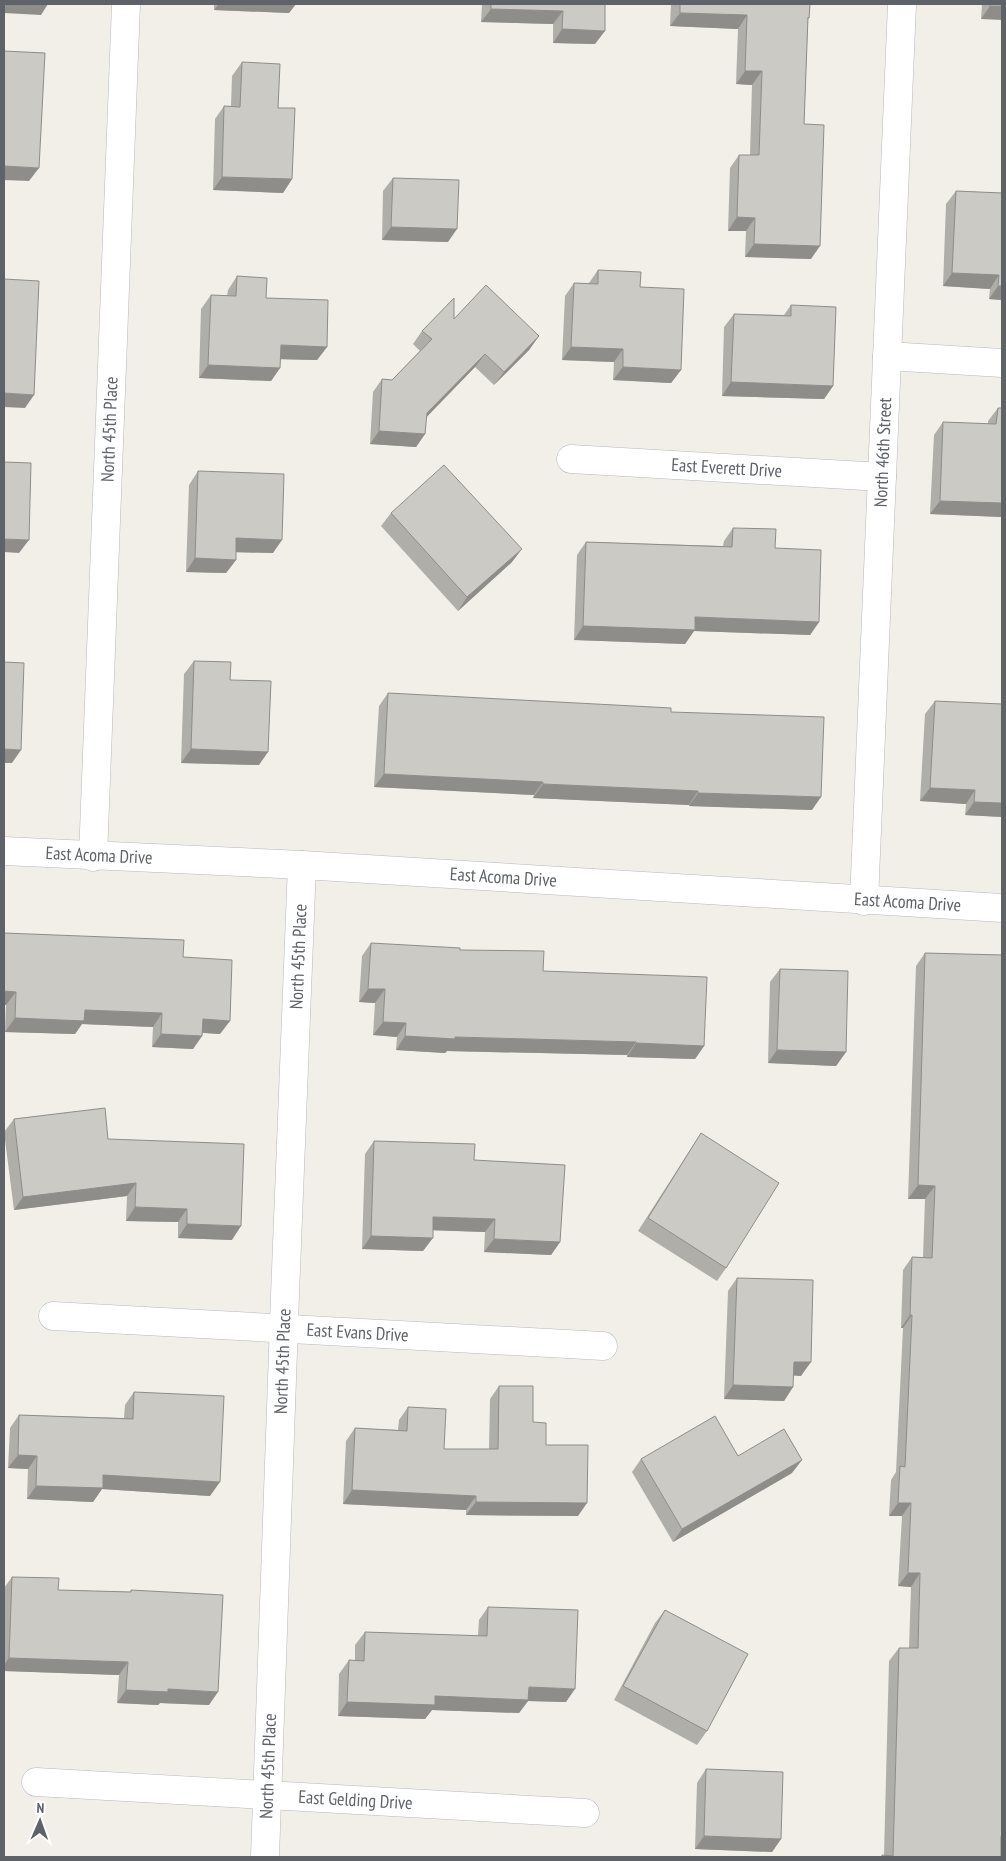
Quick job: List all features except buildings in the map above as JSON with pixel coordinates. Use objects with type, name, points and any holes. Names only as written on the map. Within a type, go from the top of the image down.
[{"type":"street","name":"North 45th Place","points":[[93,857],[126,4]]},
{"type":"street","name":"North 46th Street","points":[[864,900],[902,4]]},
{"type":"street","points":[[887,356],[1002,363]]},
{"type":"street","name":"East Everett Drive","points":[[571,459],[882,477]]},
{"type":"street","name":"East Acoma Drive","points":[[4,851],[93,857],[302,865],[1002,908]]},
{"type":"street","name":"North 45th Place","points":[[265,1857],[302,865]]},
{"type":"street","name":"East Evans Drive","points":[[53,1316],[604,1346]]},
{"type":"street","name":"East Gelding Drive","points":[[36,1782],[585,1813]]}]
